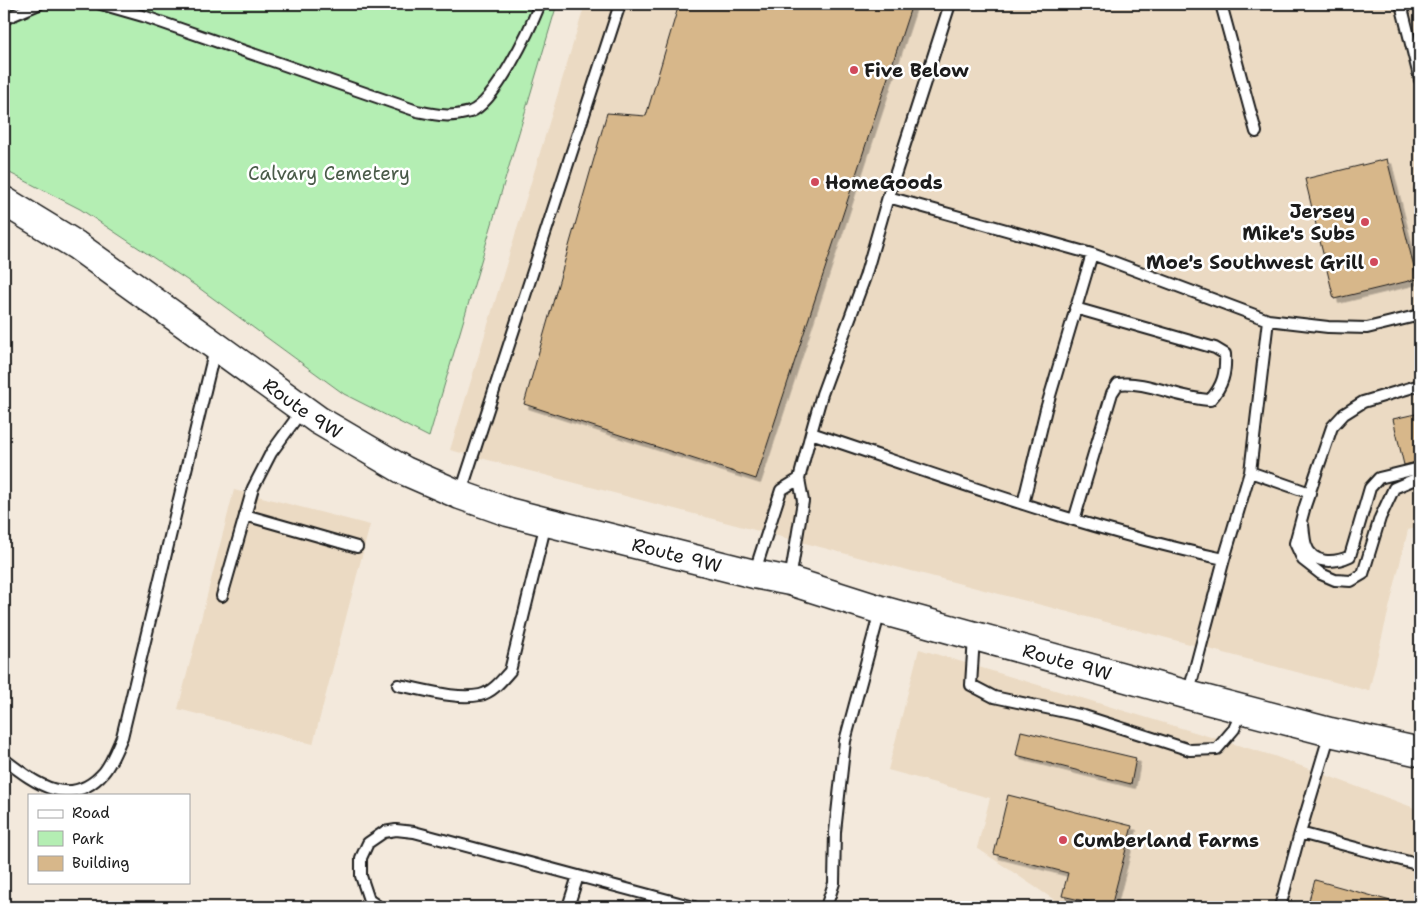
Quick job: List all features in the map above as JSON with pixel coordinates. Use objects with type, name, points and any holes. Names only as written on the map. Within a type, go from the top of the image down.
[{"type":"main road","name":"Route 9W","points":[[4,201],[76,245],[318,420],[405,471],[460,495],[508,512],[754,574],[790,580],[881,610],[1243,710],[1420,752]]},
{"type":"lane","points":[[4,19],[39,4]]},
{"type":"lane","points":[[101,4],[142,16],[417,111],[447,117],[472,111],[497,88],[534,20],[540,4]]},
{"type":"lane","points":[[460,495],[620,4]]},
{"type":"lane","points":[[790,580],[803,501],[799,479],[811,433],[822,394],[865,277],[888,197],[950,4]]},
{"type":"lane","points":[[1221,4],[1256,132]]},
{"type":"lane","points":[[1401,4],[1420,80]]},
{"type":"lane","points":[[888,197],[1092,254],[1268,320],[1328,327],[1368,328],[1420,316]]},
{"type":"lane","points":[[1023,504],[1046,409],[1092,254]]},
{"type":"lane","points":[[1074,520],[1112,393],[1118,384],[1129,382],[1194,399],[1210,400],[1218,390],[1226,368],[1225,354],[1215,348],[1075,308]]},
{"type":"lane","points":[[1188,695],[1224,559],[1250,472],[1268,320]]},
{"type":"lane","points":[[5,760],[30,780],[62,792],[85,789],[105,771],[122,738],[215,345]]},
{"type":"lane","points":[[1420,385],[1363,402],[1344,414],[1332,427],[1295,544],[1303,560],[1321,574],[1335,580],[1351,581],[1363,574],[1380,518],[1394,488],[1420,477]]},
{"type":"lane","points":[[222,596],[253,488],[271,453],[303,408]]},
{"type":"lane","points":[[811,433],[1074,520],[1186,551],[1224,559]]},
{"type":"lane","points":[[1302,519],[1306,546],[1314,557],[1327,562],[1340,561],[1350,556],[1370,488],[1379,478],[1420,468]]},
{"type":"lane","points":[[1250,472],[1310,493]]},
{"type":"lane","points":[[754,574],[780,490],[799,479]]},
{"type":"lane","points":[[245,515],[357,548]]},
{"type":"lane","points":[[398,685],[458,696],[481,694],[497,686],[510,671],[547,522]]},
{"type":"lane","points":[[826,907],[834,883],[835,832],[845,741],[881,610]]},
{"type":"lane","points":[[974,636],[971,685],[994,698],[1084,716],[1190,750],[1217,749],[1234,729],[1243,710]]},
{"type":"lane","points":[[1280,907],[1330,732]]},
{"type":"lane","points":[[379,907],[369,900],[361,876],[361,858],[368,843],[384,832],[396,830],[414,832],[694,907]]},
{"type":"lane","points":[[1300,833],[1420,865]]},
{"type":"lane","points":[[568,907],[578,876]]},
{"type":"shaded area","points":[[585,4],[1420,4],[1420,527],[1408,530],[1369,691],[450,450]]},
{"type":"shaded area","points":[[234,490],[370,525],[313,744],[178,709]]},
{"type":"shaded area","points":[[919,649],[1274,756],[1420,810],[1420,907],[1065,907],[977,848],[990,798],[888,770]]},
{"type":"green space","name":"Calvary Cemetery","points":[[4,4],[557,4],[429,437],[344,394],[199,288],[80,209],[4,170]]},
{"type":"building","points":[[679,4],[912,4],[756,479],[524,404],[607,113],[646,116]]},
{"type":"building","points":[[1387,159],[1417,279],[1334,299],[1305,179]]},
{"type":"building","points":[[1420,413],[1420,461],[1404,465],[1393,419]]},
{"type":"building","points":[[1021,731],[1136,758],[1131,784],[1016,755]]},
{"type":"building","name":"Cumberland Farms","points":[[1008,795],[1132,826],[1111,907],[1062,896],[1068,873],[994,854]]},
{"type":"building","points":[[1315,880],[1412,907],[1307,907]]},
{"type":"place","name":"Five Below","points":[[854,70]]},
{"type":"place","name":"HomeGoods","points":[[815,182]]},
{"type":"place","name":"Jersey Mike's Subs","points":[[1365,222]]},
{"type":"place","name":"Moe's Southwest Grill","points":[[1374,262]]},
{"type":"place","name":"Cumberland Farms","points":[[1063,840]]}]
